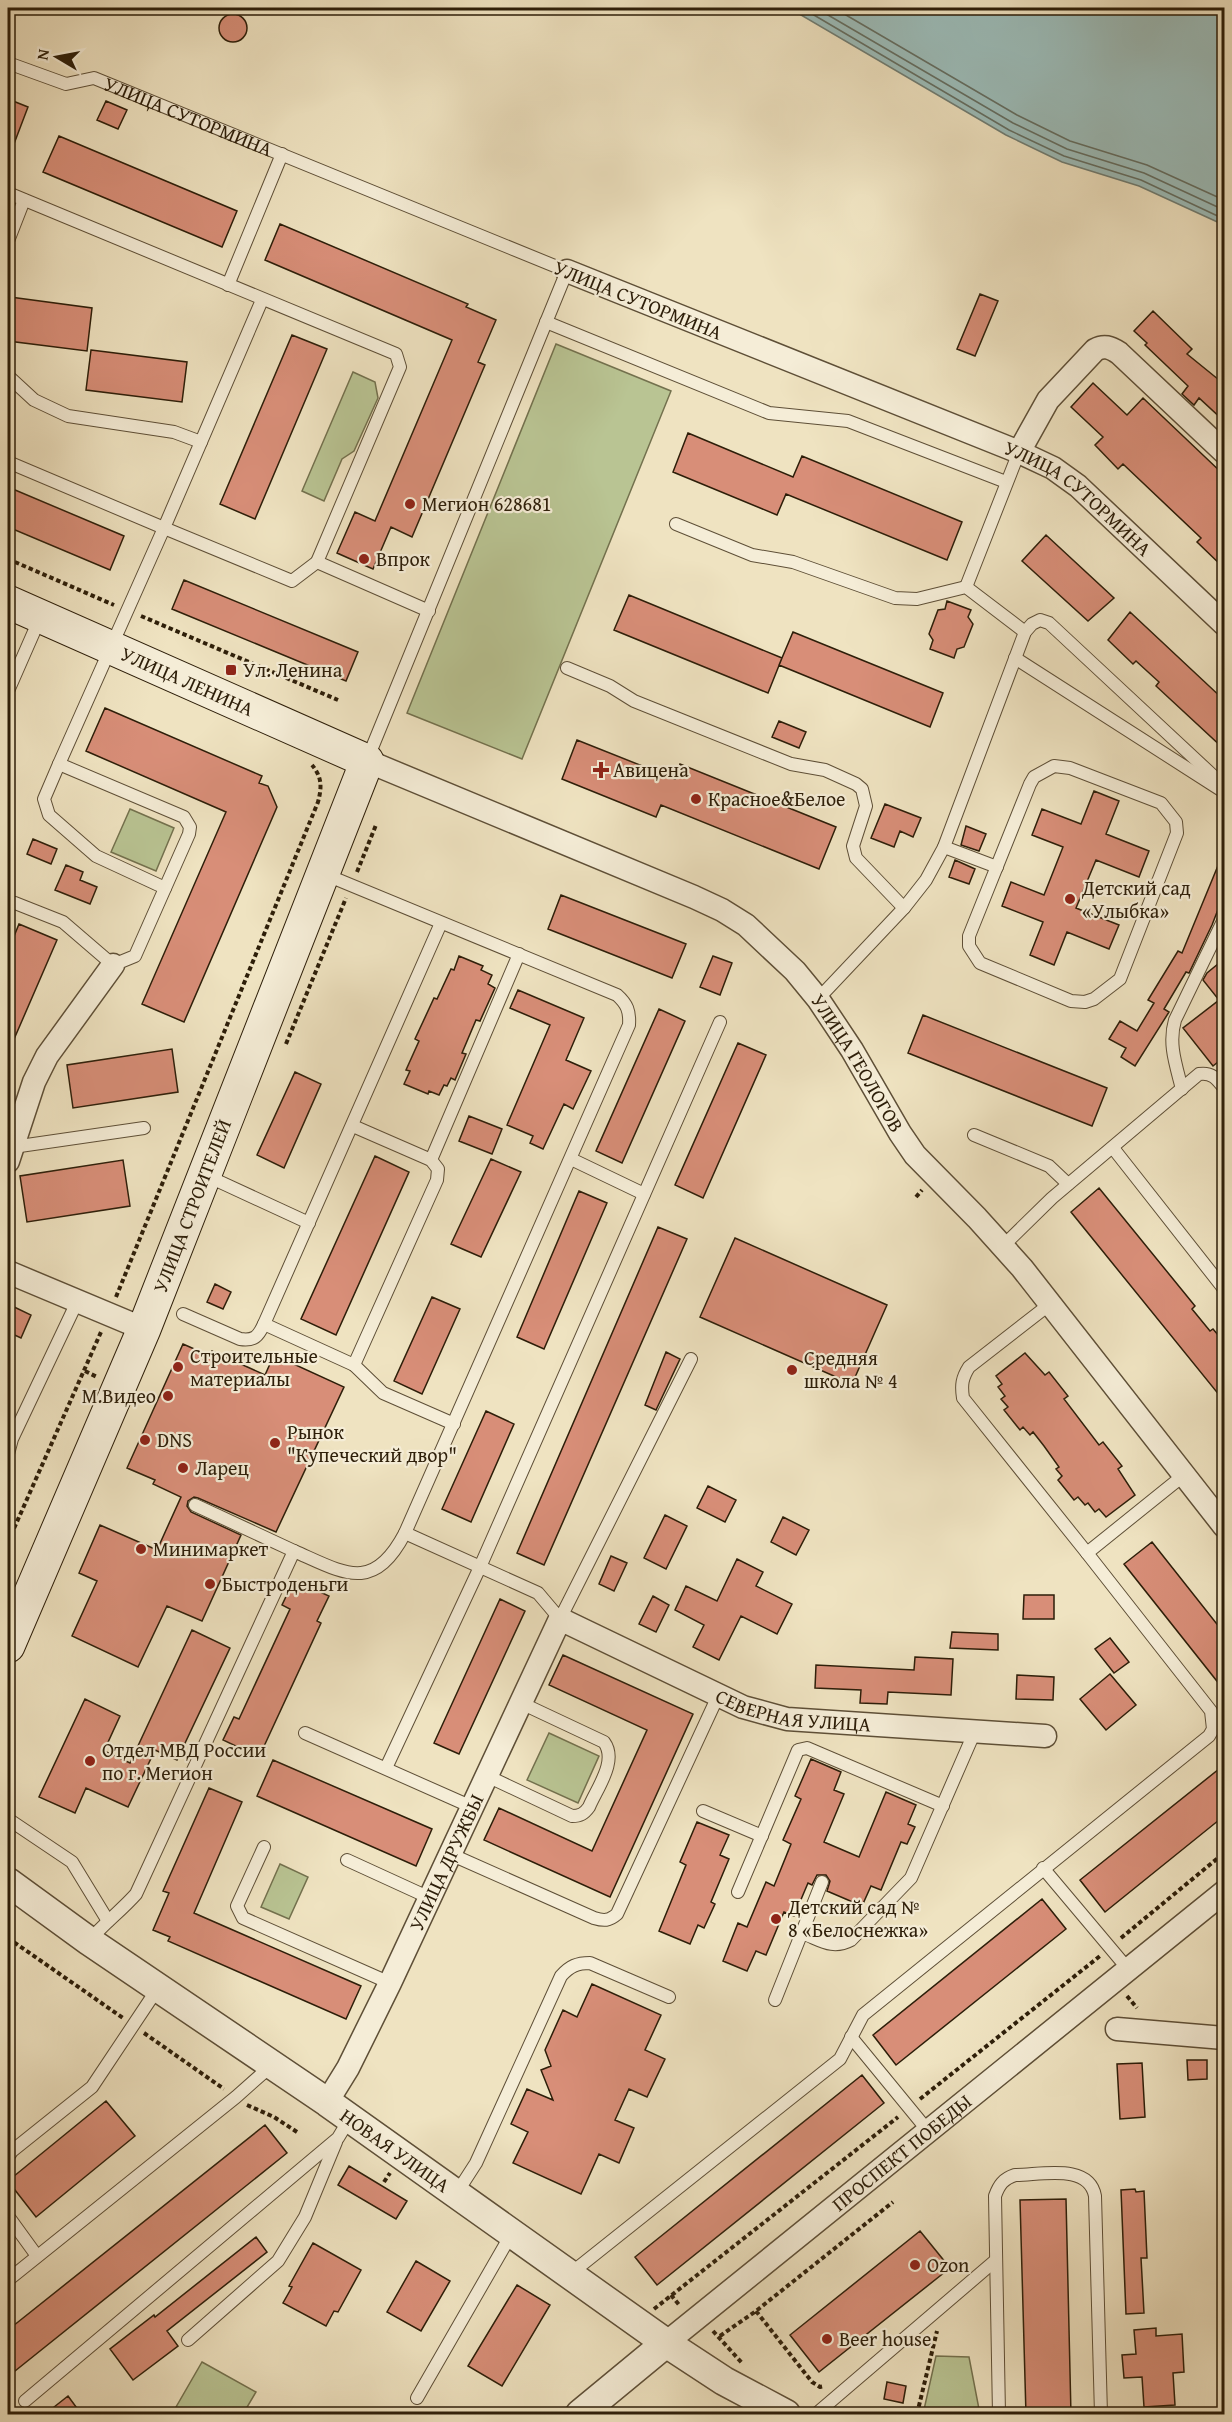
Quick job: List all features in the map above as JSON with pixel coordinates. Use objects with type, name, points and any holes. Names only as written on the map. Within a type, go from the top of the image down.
[{"type":"main road","name":"УЛИЦА ЛЕНИНА","points":[[8,602],[367,761]]},
{"type":"main road","name":"УЛИЦА СТРОИТЕЛЕЙ","points":[[8,1646],[144,1329],[204,1175],[337,880],[367,761]]},
{"type":"street","name":"УЛИЦА СУТОРМИНА","points":[[567,271],[1019,452],[1053,468],[1078,486],[1224,624]]},
{"type":"street","points":[[1019,452],[1048,400],[1095,350],[1102,347],[1112,348],[1119,353],[1224,452]]},
{"type":"street","name":"УЛИЦА ГЕОЛОГОВ","points":[[367,761],[722,910],[746,925],[768,943],[818,999],[852,1050],[915,1155],[1003,1246],[1224,1526]]},
{"type":"street","points":[[10,1154],[34,1082],[47,1056],[113,965]]},
{"type":"street","points":[[8,1272],[144,1329]]},
{"type":"street","name":"СЕВЕРНАЯ УЛИЦА","points":[[561,1618],[718,1696],[743,1707],[787,1719],[1045,1736]]},
{"type":"street","name":"УЛИЦА ДРУЖБЫ","points":[[327,2102],[348,2068],[390,1983],[561,1618]]},
{"type":"street","name":"НОВАЯ УЛИЦА","points":[[8,1882],[99,1931],[158,1988],[327,2102],[344,2128],[456,2194],[666,2343],[724,2381],[781,2414]]},
{"type":"street","name":"ПРОСПЕКТ ПОБЕДЫ","points":[[580,2415],[696,2318],[1224,1892]]},
{"type":"street","points":[[1117,2030],[1224,2038]]},
{"type":"lane","name":"УЛИЦА СУТОРМИНА","points":[[8,63],[66,84],[94,78],[567,271]]},
{"type":"lane","points":[[228,285],[282,154]]},
{"type":"lane","points":[[8,193],[396,354],[400,367],[317,562],[292,581],[8,462]]},
{"type":"lane","points":[[8,242],[24,200]]},
{"type":"lane","points":[[367,761],[567,271]]},
{"type":"lane","points":[[165,888],[105,862],[49,815],[44,799],[262,300]]},
{"type":"lane","points":[[546,322],[769,412],[848,421],[1006,482]]},
{"type":"lane","points":[[8,376],[34,400],[68,416],[174,432],[201,442]]},
{"type":"lane","points":[[966,586],[1019,452]]},
{"type":"lane","points":[[676,524],[752,555],[793,562],[895,598],[917,599],[966,586]]},
{"type":"lane","points":[[317,562],[429,611]]},
{"type":"lane","points":[[966,586],[1025,632]]},
{"type":"lane","points":[[8,691],[11,673],[41,617]]},
{"type":"lane","points":[[818,999],[904,908],[926,880],[944,847],[1025,632],[1032,624],[1040,620],[1049,623],[1224,786]]},
{"type":"lane","points":[[1015,658],[1224,792]]},
{"type":"lane","points":[[567,668],[610,686],[644,706],[791,764],[825,770],[856,784],[862,789],[866,806],[853,846],[856,858],[904,908]]},
{"type":"lane","points":[[8,902],[63,922],[113,965],[135,956],[189,834],[188,822],[184,818],[59,764]]},
{"type":"lane","points":[[1054,766],[1070,768],[1161,803],[1176,822],[1177,833],[1126,969],[1115,985],[1094,999],[1085,1002],[1071,1000],[980,963],[976,959],[969,946],[969,936],[997,867],[1030,784],[1034,777],[1054,766]]},
{"type":"lane","points":[[944,847],[997,867]]},
{"type":"lane","points":[[195,1505],[343,1573],[363,1573],[384,1563],[395,1552],[454,1424],[629,1025],[630,1014],[625,1002],[617,995],[337,880]]},
{"type":"lane","points":[[1182,1089],[1171,1042],[1171,1032],[1224,920]]},
{"type":"lane","points":[[183,1314],[240,1339],[249,1340],[259,1335],[441,923]]},
{"type":"lane","points":[[431,1160],[519,954]]},
{"type":"lane","points":[[386,1768],[480,1567],[720,1022]]},
{"type":"lane","points":[[1003,1246],[1068,1184],[1199,1074],[1215,1076],[1224,1088]]},
{"type":"lane","points":[[353,1126],[431,1160],[438,1169],[437,1180],[354,1365]]},
{"type":"lane","points":[[10,1154],[144,1128]]},
{"type":"lane","points":[[974,1136],[1049,1166],[1068,1184]]},
{"type":"lane","points":[[1113,1148],[1224,1289]]},
{"type":"lane","points":[[571,1159],[645,1194]]},
{"type":"lane","points":[[204,1175],[309,1223]]},
{"type":"lane","points":[[8,1454],[12,1439],[77,1302]]},
{"type":"lane","points":[[570,2274],[840,2059],[863,2015],[1209,1736],[1213,1729],[1211,1711],[963,1398],[964,1376],[969,1367],[1050,1304]]},
{"type":"lane","points":[[264,1324],[354,1365],[383,1393],[454,1424]]},
{"type":"lane","points":[[405,1533],[538,1593],[561,1618],[691,1359]]},
{"type":"lane","points":[[1087,1553],[1184,1475]]},
{"type":"lane","points":[[8,1819],[72,1862],[99,1931],[136,1894],[294,1551]]},
{"type":"lane","points":[[450,1854],[594,1918],[603,1921],[611,1919],[617,1914],[718,1696]]},
{"type":"lane","points":[[487,1776],[572,1816],[585,1813],[589,1807],[609,1761],[608,1748],[604,1742],[521,1703]]},
{"type":"lane","points":[[802,1933],[836,1946],[851,1940],[911,1878],[975,1731]]},
{"type":"lane","points":[[305,1733],[472,1807]]},
{"type":"lane","points":[[738,1892],[798,1750],[802,1748],[807,1748],[943,1806]]},
{"type":"lane","points":[[703,1811],[762,1836]]},
{"type":"lane","points":[[264,1847],[237,1906],[243,1918],[390,1983]]},
{"type":"lane","points":[[347,1860],[430,1898]]},
{"type":"lane","points":[[1043,1868],[1128,1970]]},
{"type":"lane","points":[[775,2000],[822,1882]]},
{"type":"lane","points":[[456,2194],[476,2163],[561,1976],[569,1968],[579,1963],[590,1963],[669,1996]]},
{"type":"lane","points":[[8,2157],[12,2151],[92,2087],[158,1988]]},
{"type":"lane","points":[[851,2037],[929,2132]]},
{"type":"lane","points":[[8,2280],[236,2097],[263,2073],[269,2064]]},
{"type":"lane","points":[[188,2340],[278,2261],[304,2217],[344,2128]]},
{"type":"lane","points":[[25,2401],[344,2128]]},
{"type":"lane","points":[[999,2415],[995,2196],[999,2186],[1006,2178],[1015,2175],[1076,2174],[1085,2177],[1093,2185],[1101,2415]]},
{"type":"lane","points":[[8,2216],[38,2256]]},
{"type":"lane","points":[[417,2398],[513,2233]]},
{"type":"lane","points":[[816,2415],[996,2260]]},
{"type":"path","points":[[8,559],[338,700]]},
{"type":"path","points":[[8,1542],[108,1315],[318,802],[321,780],[312,765]]},
{"type":"path","points":[[285,1046],[337,880],[376,825]]},
{"type":"path","points":[[642,2325],[653,2309],[909,2108],[1224,1853]]},
{"type":"path","points":[[8,1938],[250,2108],[274,2117],[297,2132]]},
{"type":"path","points":[[720,2336],[756,2311],[893,2202]]},
{"type":"path","points":[[671,2295],[679,2305],[720,2336],[742,2363],[752,2369]]},
{"type":"path","points":[[917,2415],[943,2306]]},
{"type":"path","points":[[756,2311],[812,2382],[824,2386],[833,2379]]},
{"type":"green space","points":[[556,344],[671,391],[522,759],[407,713]]},
{"type":"green space","points":[[353,372],[375,382],[378,398],[354,451],[342,459],[324,501],[302,491]]},
{"type":"green space","points":[[130,809],[174,828],[156,871],[111,852]]},
{"type":"green space","points":[[549,1733],[599,1756],[578,1803],[527,1780]]},
{"type":"green space","points":[[280,1864],[308,1877],[289,1919],[261,1907]]},
{"type":"green space","points":[[936,2356],[969,2357],[979,2409],[965,2414],[923,2414]]},
{"type":"green space","points":[[202,2362],[256,2392],[243,2414],[172,2414]]},
{"type":"water","points":[[789,8],[1224,8],[1224,225],[1139,186],[1062,162],[1006,135]]},
{"type":"building","points":[[233,14],[243,18],[247,28],[243,38],[233,42],[223,38],[219,28],[223,18]]},
{"type":"building","points":[[8,99],[28,107],[9,157],[8,157]]},
{"type":"building","points":[[106,101],[127,110],[118,129],[97,120]]},
{"type":"building","points":[[59,136],[237,211],[222,247],[43,172]]},
{"type":"building","points":[[280,224],[468,304],[466,307],[496,320],[478,362],[485,365],[412,537],[391,527],[373,569],[337,553],[355,512],[375,521],[452,340],[265,260]]},
{"type":"building","points":[[980,294],[998,301],[975,356],[957,349]]},
{"type":"building","points":[[10,297],[92,308],[87,351],[8,341]]},
{"type":"building","points":[[1153,311],[1192,349],[1187,354],[1224,384],[1224,421],[1199,398],[1194,405],[1182,394],[1188,386],[1145,345],[1147,343],[1134,331]]},
{"type":"building","points":[[292,335],[327,349],[255,519],[220,504]]},
{"type":"building","points":[[91,350],[187,362],[182,402],[86,390]]},
{"type":"building","points":[[1093,383],[1127,415],[1143,398],[1224,475],[1224,568],[1197,542],[1201,538],[1123,464],[1118,469],[1095,445],[1103,437],[1071,407]]},
{"type":"building","points":[[688,433],[793,477],[802,456],[962,522],[947,560],[786,494],[777,515],[673,472]]},
{"type":"building","points":[[8,487],[124,536],[110,570],[8,527]]},
{"type":"building","points":[[1046,535],[1114,598],[1088,621],[1022,561]]},
{"type":"building","points":[[184,580],[358,652],[346,681],[172,609]]},
{"type":"building","points":[[629,595],[782,658],[768,693],[614,630]]},
{"type":"building","points":[[947,601],[971,610],[968,617],[973,624],[964,647],[957,649],[954,658],[930,649],[933,640],[929,634],[938,610],[945,609]]},
{"type":"building","points":[[1130,612],[1224,700],[1224,749],[1156,686],[1159,682],[1136,661],[1133,664],[1108,640]]},
{"type":"building","points":[[793,632],[943,693],[930,727],[779,665]]},
{"type":"building","points":[[105,708],[262,776],[259,783],[268,786],[277,807],[184,1022],[142,1004],[226,812],[86,751]]},
{"type":"building","points":[[779,721],[806,732],[799,748],[772,737]]},
{"type":"building","points":[[577,740],[675,779],[680,764],[836,827],[819,869],[661,805],[656,817],[562,779]]},
{"type":"building","points":[[1094,791],[1119,801],[1106,834],[1149,851],[1139,877],[1096,860],[1076,908],[1119,925],[1109,949],[1067,932],[1054,965],[1030,955],[1043,922],[1002,906],[1011,882],[1044,895],[1063,847],[1032,835],[1042,809],[1081,824]]},
{"type":"building","points":[[885,804],[921,818],[913,837],[900,831],[894,847],[871,838]]},
{"type":"building","points":[[966,826],[986,834],[979,851],[961,845]]},
{"type":"building","points":[[33,839],[57,849],[51,864],[27,854]]},
{"type":"building","points":[[1224,851],[1224,894],[1212,925],[1189,973],[1186,972],[1164,1009],[1169,1012],[1135,1066],[1121,1057],[1126,1048],[1109,1039],[1120,1021],[1137,1031],[1154,1003],[1148,1000],[1178,951],[1182,953]]},
{"type":"building","points":[[955,860],[975,869],[969,884],[949,877]]},
{"type":"building","points":[[66,865],[83,872],[80,880],[97,887],[90,904],[55,890]]},
{"type":"building","points":[[561,895],[686,944],[672,978],[548,929]]},
{"type":"building","points":[[19,924],[57,940],[8,1053],[8,951]]},
{"type":"building","points":[[459,956],[483,966],[481,970],[492,975],[488,984],[495,988],[480,1021],[476,1020],[462,1053],[466,1054],[455,1080],[451,1078],[439,1095],[429,1091],[428,1094],[404,1084],[410,1071],[406,1070],[419,1041],[415,1039],[434,998],[437,999],[451,969],[454,970]]},
{"type":"building","points":[[713,956],[732,963],[720,995],[700,987]]},
{"type":"building","points":[[1224,959],[1224,1057],[1213,1066],[1183,1028],[1219,1000],[1203,980],[1207,973]]},
{"type":"building","points":[[518,990],[584,1018],[566,1060],[591,1071],[573,1109],[564,1104],[543,1149],[530,1143],[533,1136],[507,1125],[550,1025],[510,1008]]},
{"type":"building","points":[[659,1009],[685,1021],[622,1163],[596,1151]]},
{"type":"building","points":[[923,1015],[1107,1088],[1092,1126],[908,1053]]},
{"type":"building","points":[[738,1043],[766,1055],[703,1198],[675,1185]]},
{"type":"building","points":[[172,1049],[178,1092],[73,1108],[67,1065]]},
{"type":"building","points":[[295,1072],[321,1084],[284,1168],[257,1155]]},
{"type":"building","points":[[469,1116],[502,1129],[492,1154],[459,1141]]},
{"type":"building","points":[[375,1156],[409,1172],[336,1335],[301,1319]]},
{"type":"building","points":[[491,1159],[521,1172],[481,1257],[451,1244]]},
{"type":"building","points":[[123,1160],[130,1206],[27,1222],[20,1176]]},
{"type":"building","points":[[1099,1188],[1195,1306],[1192,1309],[1210,1331],[1213,1329],[1224,1342],[1224,1401],[1071,1212]]},
{"type":"building","points":[[579,1191],[607,1203],[544,1349],[517,1337]]},
{"type":"building","points":[[658,1227],[687,1239],[544,1565],[517,1553]]},
{"type":"building","points":[[735,1238],[887,1305],[852,1384],[700,1317]]},
{"type":"building","points":[[215,1284],[231,1292],[223,1309],[207,1302]]},
{"type":"building","points":[[432,1297],[460,1309],[422,1394],[394,1381]]},
{"type":"building","points":[[8,1304],[31,1315],[21,1338],[8,1332]]},
{"type":"building","points":[[183,1344],[210,1356],[212,1351],[265,1375],[274,1355],[344,1387],[276,1532],[198,1498],[194,1497],[188,1501],[187,1506],[191,1512],[241,1535],[202,1621],[167,1606],[138,1667],[72,1636],[97,1581],[79,1573],[100,1525],[157,1550],[181,1497],[153,1484],[155,1480],[127,1468]]},
{"type":"building","points":[[666,1352],[680,1359],[656,1410],[645,1405]]},
{"type":"building","points":[[1025,1353],[1045,1375],[1049,1372],[1068,1396],[1064,1399],[1099,1445],[1103,1442],[1122,1466],[1118,1469],[1135,1495],[1106,1517],[1099,1509],[1095,1512],[1088,1503],[1085,1505],[1078,1497],[1074,1500],[1058,1480],[1062,1476],[1056,1469],[1059,1467],[1044,1446],[1033,1432],[1030,1435],[1023,1427],[1020,1430],[1004,1410],[1008,1407],[1001,1399],[1005,1396],[998,1387],[1002,1384],[996,1376]]},
{"type":"building","points":[[486,1411],[514,1424],[471,1522],[442,1509]]},
{"type":"building","points":[[708,1486],[736,1500],[725,1522],[697,1508]]},
{"type":"building","points":[[665,1515],[687,1526],[666,1569],[644,1558]]},
{"type":"building","points":[[783,1517],[809,1530],[796,1555],[771,1542]]},
{"type":"building","points":[[1152,1542],[1224,1633],[1224,1690],[1124,1564]]},
{"type":"building","points":[[611,1556],[627,1563],[614,1591],[599,1584]]},
{"type":"building","points":[[737,1559],[763,1572],[756,1586],[792,1604],[777,1634],[741,1616],[719,1660],[693,1647],[704,1625],[675,1610],[686,1586],[717,1601]]},
{"type":"building","points":[[294,1580],[329,1596],[317,1621],[321,1623],[259,1757],[223,1740],[234,1717],[239,1719],[290,1609],[282,1605]]},
{"type":"building","points":[[1024,1595],[1054,1595],[1054,1619],[1023,1619]]},
{"type":"building","points":[[653,1596],[669,1605],[656,1632],[639,1624]]},
{"type":"building","points":[[500,1599],[525,1611],[459,1754],[434,1743]]},
{"type":"building","points":[[192,1630],[230,1648],[177,1760],[155,1750],[128,1807],[86,1788],[75,1813],[39,1797],[85,1699],[120,1716],[104,1751],[130,1763]]},
{"type":"building","points":[[952,1632],[998,1634],[998,1650],[950,1648]]},
{"type":"building","points":[[1110,1638],[1129,1662],[1114,1673],[1095,1649]]},
{"type":"building","points":[[563,1655],[693,1714],[610,1897],[484,1840],[499,1808],[592,1851],[647,1730],[549,1685]]},
{"type":"building","points":[[915,1657],[953,1659],[951,1695],[888,1692],[887,1704],[860,1703],[861,1690],[815,1688],[816,1665],[914,1670]]},
{"type":"building","points":[[1110,1674],[1136,1705],[1106,1730],[1080,1699]]},
{"type":"building","points":[[1017,1675],[1054,1677],[1053,1700],[1016,1699]]},
{"type":"building","points":[[811,1759],[841,1772],[834,1790],[844,1794],[824,1842],[859,1857],[886,1792],[916,1805],[908,1824],[915,1827],[907,1844],[901,1842],[881,1890],[871,1886],[862,1906],[827,1891],[830,1881],[826,1875],[817,1875],[812,1885],[808,1883],[794,1916],[784,1912],[766,1955],[756,1951],[747,1971],[723,1961],[738,1923],[747,1927],[766,1882],[774,1886],[791,1844],[783,1840],[801,1799],[795,1796]]},
{"type":"building","points":[[273,1760],[432,1829],[416,1866],[257,1796]]},
{"type":"building","points":[[1224,1765],[1224,1816],[1105,1912],[1080,1880]]},
{"type":"building","points":[[209,1788],[242,1802],[194,1913],[361,1986],[346,2019],[168,1941],[170,1937],[153,1930],[169,1893],[163,1891]]},
{"type":"building","points":[[697,1822],[729,1835],[720,1855],[729,1859],[711,1902],[715,1904],[704,1928],[698,1925],[690,1944],[659,1931],[686,1865],[680,1862]]},
{"type":"building","points":[[1042,1899],[1066,1929],[896,2065],[873,2035]]},
{"type":"building","points":[[592,1984],[661,2015],[645,2050],[665,2059],[647,2097],[629,2089],[615,2120],[634,2128],[619,2163],[599,2154],[581,2194],[513,2163],[528,2132],[511,2124],[527,2089],[553,2100],[541,2070],[551,2066],[545,2050],[563,2010],[577,2017]]},
{"type":"building","points":[[1187,2060],[1207,2060],[1207,2079],[1188,2080]]},
{"type":"building","points":[[1142,2063],[1145,2117],[1120,2119],[1117,2064]]},
{"type":"building","points":[[862,2075],[884,2103],[657,2285],[635,2257]]},
{"type":"building","points":[[106,2101],[135,2136],[36,2217],[8,2181]]},
{"type":"building","points":[[265,2125],[287,2153],[15,2371],[8,2362],[8,2330]]},
{"type":"building","points":[[349,2166],[407,2201],[396,2219],[338,2185]]},
{"type":"building","points":[[1135,2189],[1136,2192],[1144,2191],[1147,2258],[1141,2258],[1144,2313],[1126,2314],[1121,2190]]},
{"type":"building","points":[[1066,2199],[1071,2415],[1026,2415],[1020,2200]]},
{"type":"building","points":[[920,2231],[950,2268],[819,2372],[790,2335]]},
{"type":"building","points":[[256,2237],[267,2252],[167,2331],[178,2346],[133,2380],[110,2349],[154,2315],[155,2317]]},
{"type":"building","points":[[313,2243],[361,2270],[338,2312],[334,2311],[326,2326],[283,2303],[292,2287],[289,2286]]},
{"type":"building","points":[[416,2261],[450,2281],[421,2331],[387,2312]]},
{"type":"building","points":[[517,2285],[550,2305],[502,2386],[468,2366]]},
{"type":"building","points":[[1156,2328],[1156,2336],[1182,2334],[1184,2372],[1173,2373],[1175,2405],[1144,2407],[1142,2377],[1124,2378],[1122,2355],[1136,2354],[1134,2330]]},
{"type":"building","points":[[887,2382],[906,2386],[903,2403],[884,2399]]},
{"type":"building","points":[[68,2396],[82,2415],[44,2415]]},
{"type":"place","name":"Мегион 628681","points":[[410,504]]},
{"type":"place","name":"Впрок","points":[[364,559]]},
{"type":"place","name":"Ул. Ленина","points":[[231,670]]},
{"type":"place","name":"Авицена","points":[[601,770]]},
{"type":"place","name":"Красное&Белое","points":[[696,799]]},
{"type":"place","name":"Детский сад «Улыбка»","points":[[1070,899]]},
{"type":"place","name":"Строительные материалы","points":[[178,1367]]},
{"type":"place","name":"Средняя школа № 4","points":[[792,1370]]},
{"type":"place","name":"М.Видео","points":[[168,1396]]},
{"type":"place","name":"DNS","points":[[145,1440]]},
{"type":"place","name":"Рынок \"Купеческий двор\"","points":[[275,1443]]},
{"type":"place","name":"Ларец","points":[[183,1468]]},
{"type":"place","name":"Минимаркет","points":[[141,1549]]},
{"type":"place","name":"Быстроденьги","points":[[210,1584]]},
{"type":"place","name":"Отдел МВД России по г. Мегион","points":[[90,1761]]},
{"type":"place","name":"Детский сад № 8 «Белоснежка»","points":[[776,1919]]},
{"type":"place","name":"Ozon","points":[[915,2265]]},
{"type":"place","name":"Beer house","points":[[827,2339]]}]
